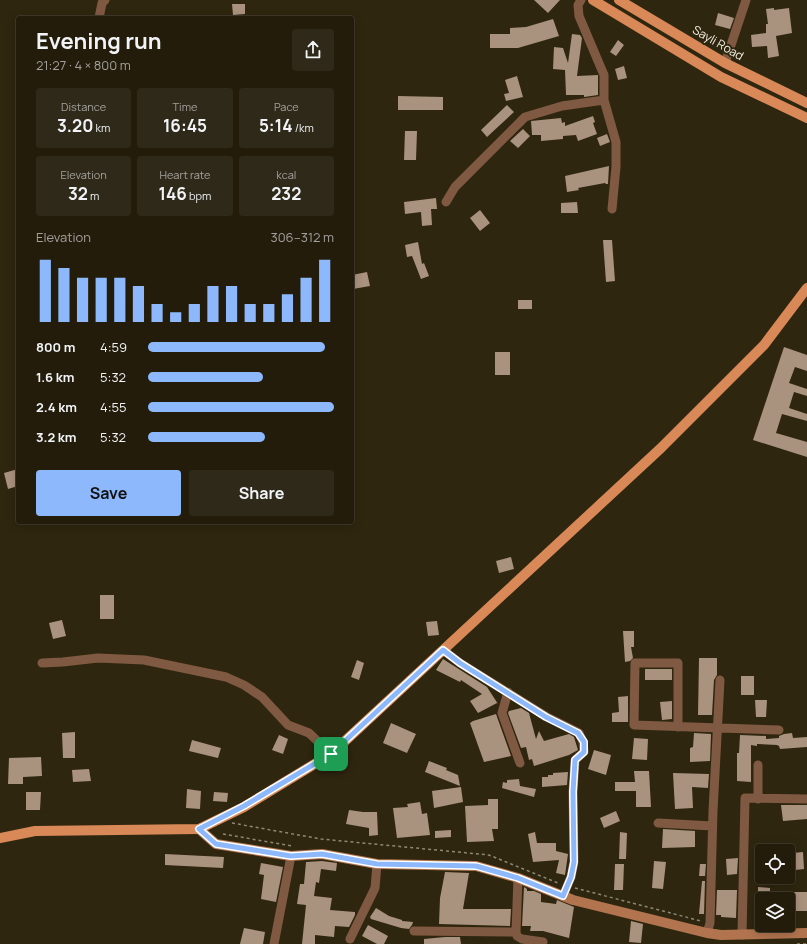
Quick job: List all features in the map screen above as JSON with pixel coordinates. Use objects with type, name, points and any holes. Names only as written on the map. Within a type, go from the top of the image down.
[{"type":"main road","points":[[593,0],[721,77],[807,118]]},
{"type":"main road","name":"Sayli Road","points":[[619,0],[725,64],[807,103]]},
{"type":"main road","points":[[0,838],[35,831],[199,829],[244,806],[331,754],[661,448],[764,345],[807,288]]},
{"type":"main road","points":[[199,829],[216,844],[291,856],[322,854],[377,864],[476,866],[518,878],[573,900],[707,933],[744,938],[807,933]]},
{"type":"street","points":[[99,16],[102,3],[105,0]]},
{"type":"street","points":[[581,0],[578,5],[579,16],[604,75],[604,100],[616,142],[616,167],[612,209]]},
{"type":"street","points":[[725,64],[746,0]]},
{"type":"street","points":[[446,202],[455,187],[525,118],[562,106],[604,100]]},
{"type":"street","points":[[443,650],[460,663],[546,717],[578,733],[584,742],[584,752],[575,760],[573,792],[574,862],[571,877],[563,896]]},
{"type":"street","points":[[42,663],[98,658],[144,660],[226,677],[244,685],[262,697],[288,724],[309,733],[331,754]]},
{"type":"street","points":[[678,727],[678,663],[635,663],[634,725],[678,727],[780,730]]},
{"type":"street","points":[[707,933],[710,923],[712,826],[720,680]]},
{"type":"street","points":[[508,692],[502,712],[520,763]]},
{"type":"street","points":[[758,765],[758,799]]},
{"type":"street","points":[[744,938],[745,798],[807,799]]},
{"type":"street","points":[[658,823],[712,826]]},
{"type":"street","points":[[274,944],[291,856]]},
{"type":"street","points":[[350,939],[375,888],[377,864]]},
{"type":"street","points":[[518,878],[517,936],[522,939],[543,942]]},
{"type":"street","points":[[414,931],[516,932]]},
{"type":"path","points":[[797,944],[807,944]]},
{"type":"building","points":[[534,0],[560,0],[548,13]]},
{"type":"building","points":[[232,4],[245,4],[245,14],[233,15]]},
{"type":"building","points":[[774,8],[774,10],[789,8],[792,33],[776,36],[779,56],[768,58],[767,46],[752,47],[751,35],[766,33],[766,24],[768,24],[766,9]]},
{"type":"building","points":[[718,13],[734,18],[730,29],[715,25]]},
{"type":"building","points":[[553,19],[559,36],[518,48],[490,48],[490,34],[510,34],[510,28],[526,27]]},
{"type":"building","points":[[572,34],[580,35],[582,38],[577,76],[598,75],[598,95],[584,97],[584,95],[566,95],[565,70],[553,69],[554,47],[563,48],[568,63]]},
{"type":"building","points":[[618,40],[624,45],[616,56],[610,52]]},
{"type":"building","points":[[624,66],[627,78],[618,80],[615,69]]},
{"type":"building","points":[[517,76],[523,97],[506,101],[504,94],[509,93],[505,80]]},
{"type":"building","points":[[398,96],[443,97],[443,110],[398,110]]},
{"type":"building","points":[[507,105],[514,112],[487,137],[481,130]]},
{"type":"building","points":[[593,116],[595,122],[593,123],[597,134],[578,141],[576,135],[563,136],[563,139],[541,141],[541,135],[532,135],[531,121],[561,118],[562,123],[565,122],[565,126]]},
{"type":"building","points":[[523,129],[530,136],[518,148],[510,141]]},
{"type":"building","points":[[405,131],[417,131],[416,160],[404,160]]},
{"type":"building","points":[[607,134],[610,142],[600,146],[597,138]]},
{"type":"building","points":[[609,166],[608,184],[605,183],[578,188],[579,190],[567,192],[565,176]]},
{"type":"building","points":[[436,198],[437,209],[431,209],[432,225],[422,226],[421,212],[405,214],[404,202]]},
{"type":"building","points":[[577,202],[578,213],[561,213],[561,203]]},
{"type":"building","points":[[480,210],[490,223],[480,231],[470,218]]},
{"type":"building","points":[[603,240],[612,240],[615,281],[606,282]]},
{"type":"building","points":[[418,242],[422,264],[424,263],[429,276],[421,279],[412,256],[407,257],[405,245]]},
{"type":"building","points":[[367,272],[370,286],[354,289],[354,275]]},
{"type":"building","points":[[518,300],[532,300],[532,309],[518,309]]},
{"type":"building","points":[[784,347],[807,355],[807,371],[795,367],[789,383],[807,389],[807,396],[794,392],[789,408],[807,414],[807,421],[782,414],[776,433],[807,442],[807,457],[753,440]]},
{"type":"building","points":[[495,352],[510,352],[510,375],[495,375]]},
{"type":"building","points":[[16,470],[16,487],[8,489],[4,473]]},
{"type":"building","points":[[511,557],[514,569],[499,573],[496,561]]},
{"type":"building","points":[[100,595],[114,595],[114,619],[100,619]]},
{"type":"building","points":[[62,620],[66,636],[53,639],[49,623]]},
{"type":"building","points":[[437,621],[439,635],[428,636],[426,622]]},
{"type":"building","points":[[623,631],[634,631],[634,647],[631,647],[633,658],[630,661],[625,662]]},
{"type":"building","points":[[699,658],[717,658],[717,675],[714,680],[712,715],[698,715]]},
{"type":"building","points":[[443,659],[487,687],[498,704],[497,703],[478,713],[470,701],[482,694],[461,680],[460,682],[436,670]]},
{"type":"building","points":[[357,660],[364,663],[359,680],[351,677]]},
{"type":"building","points":[[645,669],[672,669],[672,680],[645,680]]},
{"type":"building","points":[[741,676],[754,676],[754,695],[741,695]]},
{"type":"building","points":[[628,696],[628,722],[612,722],[612,713],[619,712],[618,697]]},
{"type":"building","points":[[755,700],[767,700],[766,717],[756,717]]},
{"type":"building","points":[[672,701],[672,719],[662,720],[660,702]]},
{"type":"building","points":[[521,708],[529,713],[536,739],[539,731],[544,741],[569,734],[574,737],[578,750],[569,755],[534,766],[532,759],[529,760],[526,747],[521,748],[508,713],[509,711]]},
{"type":"building","points":[[496,714],[511,756],[484,762],[470,723]]},
{"type":"building","points":[[391,723],[416,734],[407,753],[383,743]]},
{"type":"building","points":[[75,732],[75,758],[63,758],[62,733]]},
{"type":"building","points":[[694,733],[711,734],[710,761],[690,762],[690,748],[693,747]]},
{"type":"building","points":[[792,733],[793,738],[807,737],[807,747],[780,749],[777,745],[751,745],[751,782],[737,781],[737,753],[739,753],[740,735],[766,736],[766,739],[779,738],[779,736],[784,734]]},
{"type":"building","points":[[279,735],[288,739],[283,754],[272,750]]},
{"type":"building","points":[[634,738],[648,739],[647,760],[632,759]]},
{"type":"building","points":[[192,740],[221,748],[218,758],[189,751]]},
{"type":"building","points":[[594,750],[611,755],[606,775],[588,769]]},
{"type":"building","points":[[41,757],[42,776],[23,777],[23,784],[8,784],[9,758]]},
{"type":"building","points":[[429,761],[447,768],[446,770],[458,775],[460,786],[425,772]]},
{"type":"building","points":[[89,769],[91,781],[73,782],[72,770]]},
{"type":"building","points":[[634,771],[649,771],[651,807],[636,807],[636,791],[615,791],[615,782],[635,782]]},
{"type":"building","points":[[568,772],[567,785],[542,787],[542,777],[548,777],[548,775],[553,775],[553,773]]},
{"type":"building","points":[[673,773],[709,774],[708,788],[692,787],[693,808],[675,809]]},
{"type":"building","points":[[519,779],[520,786],[536,789],[534,797],[502,788],[503,782],[507,783],[507,780]]},
{"type":"building","points":[[461,787],[463,802],[434,808],[432,791]]},
{"type":"building","points":[[187,789],[201,791],[200,809],[186,808]]},
{"type":"building","points":[[26,792],[41,792],[40,810],[26,810]]},
{"type":"building","points":[[214,792],[228,793],[227,802],[213,801]]},
{"type":"building","points":[[488,799],[498,799],[498,829],[492,829],[494,841],[467,842],[465,806],[488,805]]},
{"type":"building","points":[[420,802],[422,814],[427,813],[430,835],[397,838],[393,808],[408,807],[407,804]]},
{"type":"building","points":[[781,805],[807,805],[807,819],[783,821]]},
{"type":"building","points":[[349,810],[377,812],[378,835],[369,836],[369,828],[346,824]]},
{"type":"building","points":[[616,811],[620,821],[604,828],[600,818]]},
{"type":"building","points":[[663,829],[695,831],[695,847],[662,848]]},
{"type":"building","points":[[451,830],[451,837],[435,838],[435,831]]},
{"type":"building","points":[[535,832],[537,843],[556,843],[556,851],[568,854],[565,875],[556,873],[559,860],[533,862],[528,834]]},
{"type":"building","points":[[620,832],[627,833],[626,859],[619,859]]},
{"type":"building","points":[[803,852],[804,869],[795,870],[795,853]]},
{"type":"building","points":[[165,854],[224,857],[223,868],[165,865]]},
{"type":"building","points":[[738,858],[737,874],[727,875],[726,859]]},
{"type":"building","points":[[322,861],[337,863],[336,871],[321,869],[319,883],[316,882],[314,896],[332,898],[330,910],[355,912],[355,915],[349,927],[335,926],[334,937],[315,935],[315,944],[302,944],[306,905],[297,904],[300,884],[304,884],[306,862]]},
{"type":"building","points":[[654,861],[666,862],[663,889],[652,888]]},
{"type":"building","points":[[261,863],[283,867],[276,902],[261,899],[264,875],[259,874]]},
{"type":"building","points":[[615,864],[624,864],[623,890],[614,890]]},
{"type":"building","points":[[700,864],[706,864],[705,876],[699,876]]},
{"type":"building","points":[[445,872],[469,873],[463,909],[511,909],[510,926],[439,924],[440,898]]},
{"type":"building","points":[[702,881],[705,881],[704,914],[699,914]]},
{"type":"building","points":[[524,887],[527,891],[534,891],[541,894],[541,902],[556,904],[557,900],[574,907],[569,938],[543,931],[530,931],[531,926],[522,926]]},
{"type":"building","points":[[758,887],[770,888],[770,892],[758,892]]},
{"type":"building","points":[[717,890],[737,890],[736,918],[721,917],[721,915],[716,915]]},
{"type":"building","points":[[795,892],[807,892],[807,911],[795,911]]},
{"type":"building","points":[[376,908],[389,916],[402,921],[413,922],[412,925],[409,929],[401,928],[371,919],[370,917]]},
{"type":"building","points":[[631,921],[643,924],[641,943],[629,942]]},
{"type":"building","points":[[368,925],[388,936],[384,944],[377,944],[362,936]]},
{"type":"building","points":[[244,928],[265,932],[263,944],[240,944]]},
{"type":"building","points":[[460,937],[461,944],[424,944],[424,939]]},
{"type":"route","points":[[443,650],[460,663],[512,694],[546,717],[578,733],[584,742],[584,752],[575,760],[573,792],[574,862],[571,877],[563,896],[518,878],[476,866],[377,864],[322,854],[291,856],[216,844],[199,829],[244,806],[331,754],[443,650]]}]
